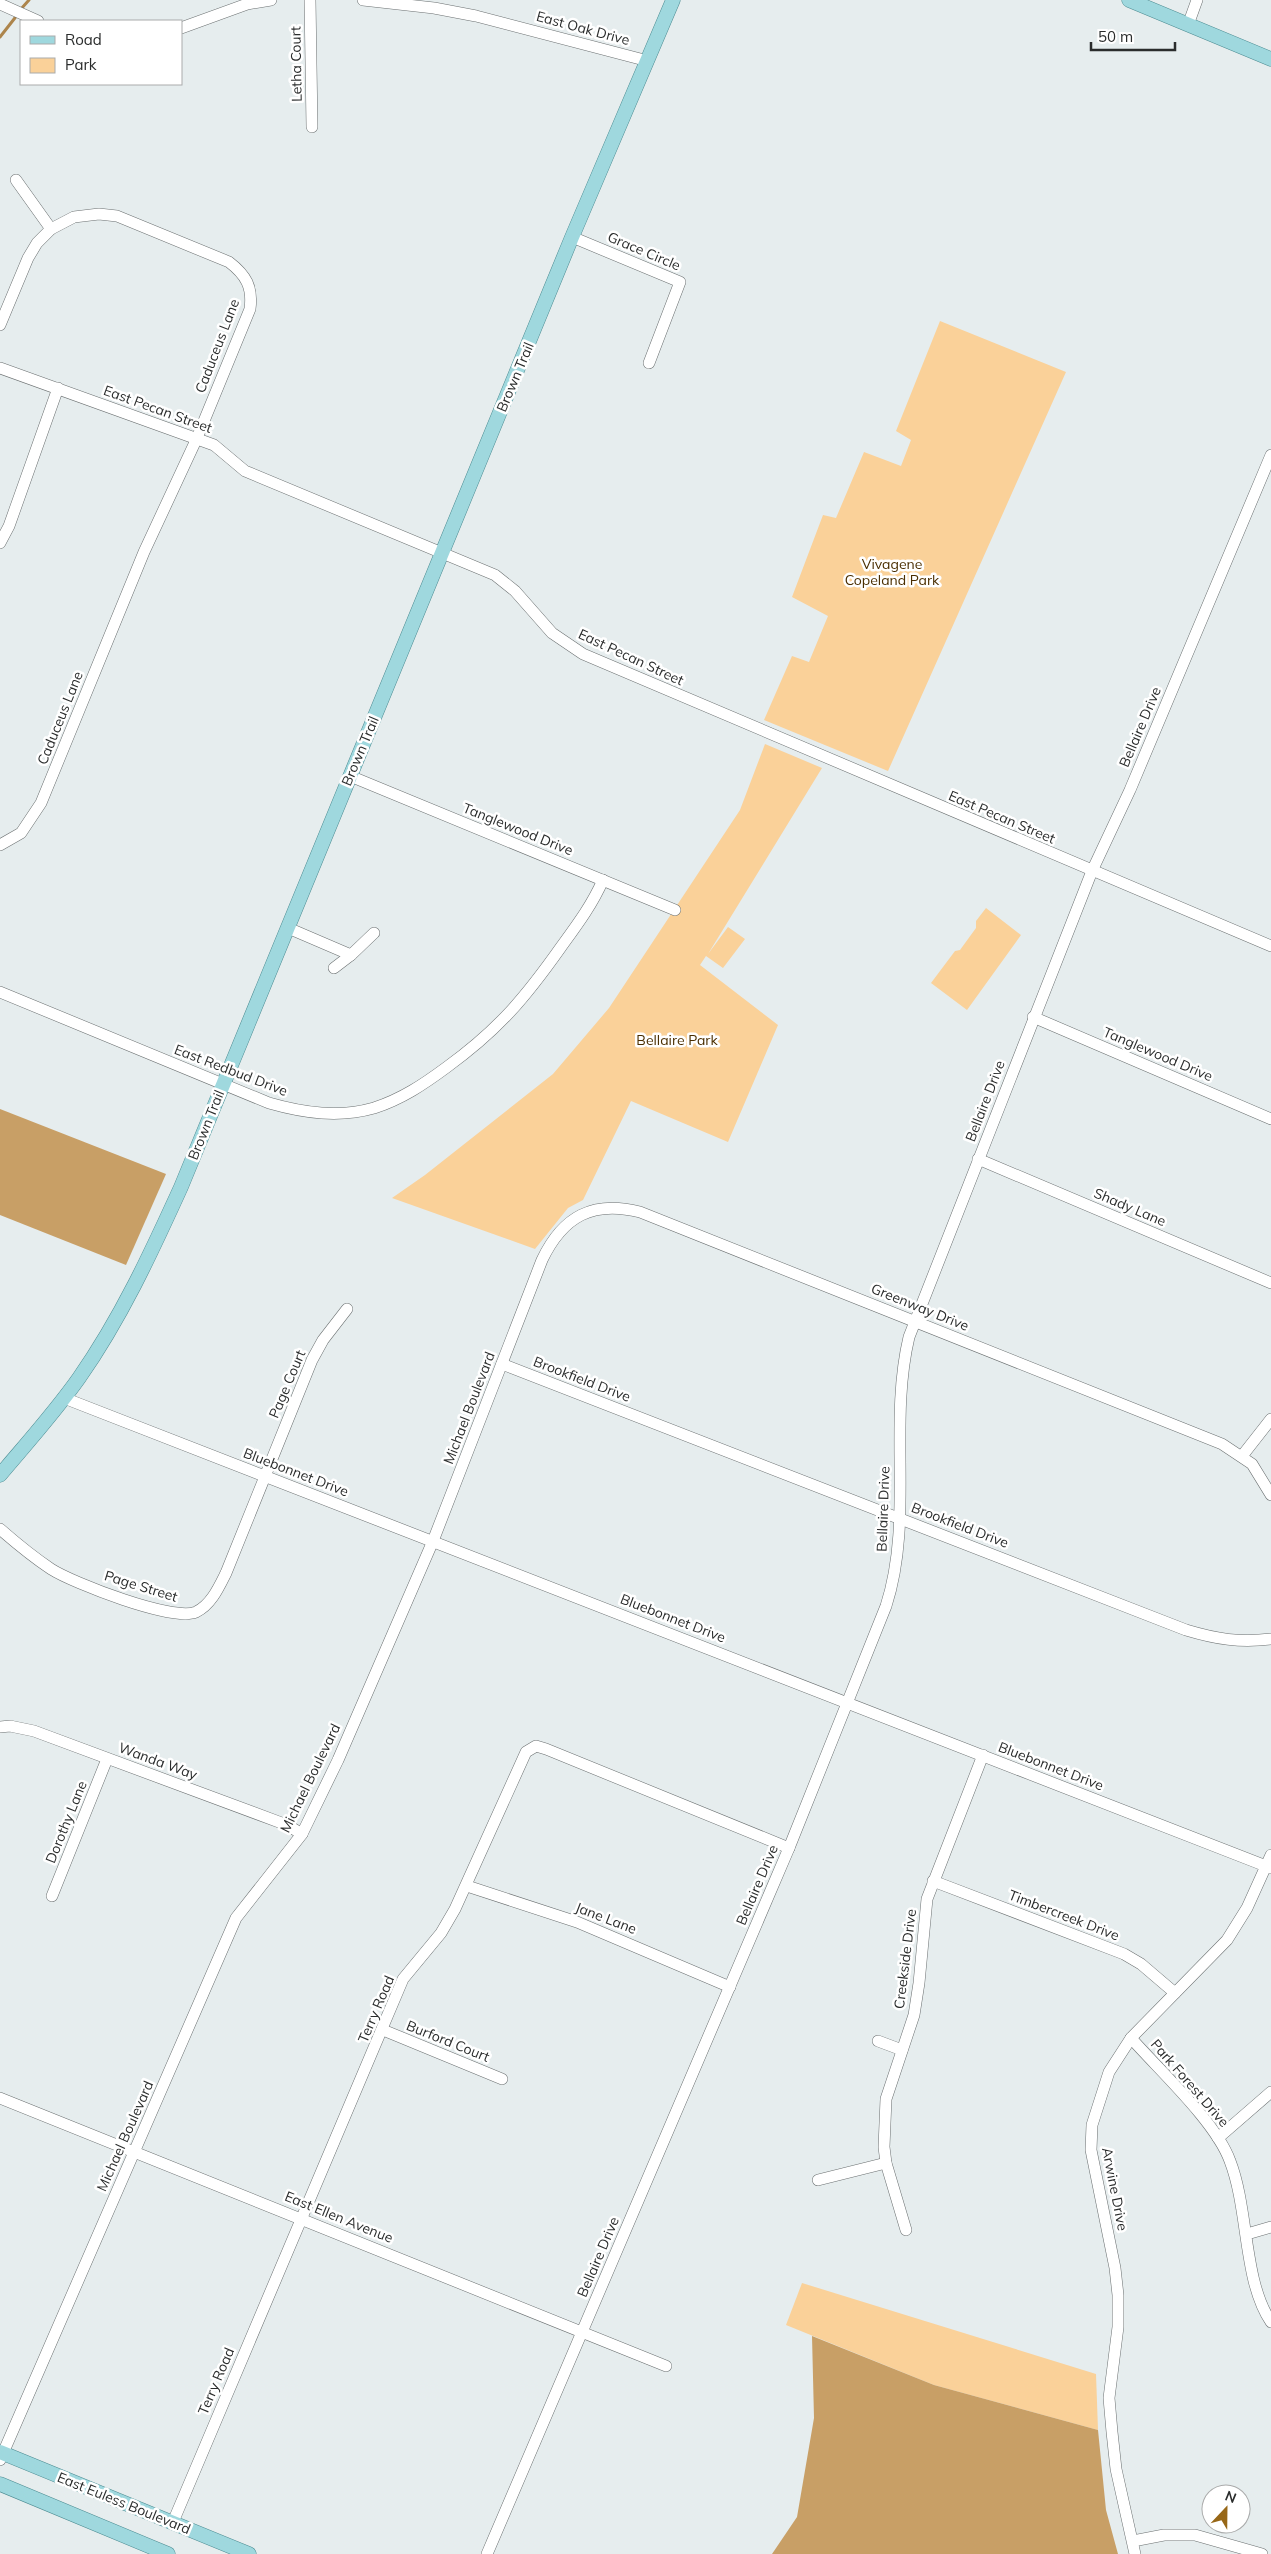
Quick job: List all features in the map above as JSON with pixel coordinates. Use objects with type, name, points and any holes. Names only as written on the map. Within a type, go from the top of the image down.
[{"type":"main road","name":"Brown Trail","points":[[0,1474],[64,1398],[124,1307],[181,1188],[572,237],[673,0]]},
{"type":"main road","points":[[1129,0],[1271,59]]},
{"type":"main road","name":"East Euless Boulevard","points":[[1,2455],[249,2554]]},
{"type":"main road","points":[[0,2484],[168,2554]]},
{"type":"street","points":[[182,28],[248,4],[271,0]]},
{"type":"street","name":"Letha Court","points":[[310,0],[312,127]]},
{"type":"street","name":"East Oak Drive","points":[[363,0],[434,8],[476,16],[648,61]]},
{"type":"street","points":[[1188,25],[1196,0]]},
{"type":"street","points":[[0,4],[35,20]]},
{"type":"street","points":[[16,180],[51,229]]},
{"type":"street","name":"Caduceus Lane","points":[[0,325],[28,258],[37,243],[51,229],[74,217],[86,214],[117,216],[229,262],[241,271],[249,283],[252,297],[250,309],[197,438],[144,552],[41,803],[21,833],[0,846]]},
{"type":"street","name":"Grace Circle","points":[[572,237],[680,282],[648,363]]},
{"type":"street","name":"East Pecan Street","points":[[0,368],[214,445],[245,471],[443,553],[506,582],[552,633],[583,654],[1271,946]]},
{"type":"street","points":[[0,543],[19,500],[58,388]]},
{"type":"street","name":"Bellaire Drive","points":[[487,2554],[790,1848],[892,1586],[898,1548],[903,1370],[915,1321],[1092,871],[1129,791],[1271,455]]},
{"type":"street","name":"Tanglewood Drive","points":[[350,776],[675,910]]},
{"type":"street","name":"East Redbud Drive","points":[[0,992],[270,1103],[292,1110],[317,1113],[344,1113],[373,1108],[408,1094],[470,1050],[504,1020],[532,987],[594,901],[603,880]]},
{"type":"street","points":[[288,928],[351,955]]},
{"type":"street","points":[[334,968],[374,933]]},
{"type":"street","name":"Tanglewood Drive","points":[[1034,1017],[1271,1119]]},
{"type":"street","name":"Shady Lane","points":[[978,1159],[1271,1283]]},
{"type":"street","name":"Greenway Drive","points":[[582,1215],[608,1207],[640,1212],[1222,1444],[1242,1456]]},
{"type":"street","name":"Michael Boulevard","points":[[1,2455],[236,1918],[302,1834],[338,1760],[433,1541],[549,1245],[562,1228],[582,1215]]},
{"type":"street","name":"Page Court","points":[[265,1476],[312,1360],[323,1340],[347,1309]]},
{"type":"street","name":"Brookfield Drive","points":[[502,1364],[1196,1633],[1214,1639],[1245,1642],[1271,1640]]},
{"type":"street","name":"Bluebonnet Drive","points":[[64,1398],[848,1702],[1269,1868]]},
{"type":"street","points":[[1271,1419],[1242,1456],[1252,1464],[1271,1495]]},
{"type":"street","name":"Page Street","points":[[0,1529],[51,1569],[71,1580],[152,1608],[171,1613],[189,1614],[203,1608],[217,1590],[265,1476]]},
{"type":"street","name":"Wanda Way","points":[[0,1727],[10,1726],[34,1731],[287,1825],[302,1834]]},
{"type":"street","name":"Terry Road","points":[[172,2522],[383,2030],[403,1979],[441,1933],[467,1886],[526,1752],[536,1746],[790,1848]]},
{"type":"street","name":"Creekside Drive","points":[[906,2230],[886,2162],[884,2147],[886,2099],[914,2015],[920,1983],[924,1917],[934,1881],[983,1755]]},
{"type":"street","name":"Dorothy Lane","points":[[52,1896],[108,1759]]},
{"type":"street","name":"Arwine Drive","points":[[1135,2554],[1116,2469],[1112,2432],[1110,2376],[1118,2328],[1115,2268],[1091,2150],[1092,2124],[1100,2095],[1110,2072],[1131,2038],[1236,1927],[1269,1868],[1271,1855]]},
{"type":"street","name":"Timbercreek Drive","points":[[934,1881],[1124,1954],[1141,1964],[1175,1993]]},
{"type":"street","name":"Jane Lane","points":[[467,1886],[577,1922],[730,1987]]},
{"type":"street","name":"Burford Court","points":[[383,2030],[502,2079]]},
{"type":"street","name":"Park Forest Drive","points":[[1131,2038],[1218,2138],[1230,2159],[1237,2183],[1256,2290],[1271,2322]]},
{"type":"street","points":[[878,2041],[902,2050]]},
{"type":"street","points":[[1218,2138],[1271,2092]]},
{"type":"street","name":"East Ellen Avenue","points":[[0,2098],[666,2366]]},
{"type":"street","points":[[818,2180],[886,2162]]},
{"type":"street","points":[[1247,2234],[1271,2227]]},
{"type":"street","points":[[1133,2541],[1164,2535],[1195,2536],[1262,2554]]},
{"type":"green space","name":"Vivagene Copeland Park","points":[[940,321],[1066,372],[888,771],[764,720],[792,656],[809,662],[828,616],[792,597],[823,515],[836,518],[864,452],[901,466],[911,440],[896,431]]},
{"type":"green space","name":"Bellaire Park","points":[[765,744],[822,768],[708,954],[728,927],[745,939],[723,968],[706,956],[700,965],[778,1025],[728,1142],[631,1101],[583,1200],[568,1208],[535,1249],[392,1198],[425,1175],[553,1074],[609,1008],[740,810]]},
{"type":"green space","points":[[986,908],[1021,935],[967,1010],[931,983],[955,951],[960,950],[976,928],[976,921]]},
{"type":"green space","points":[[802,2283],[1096,2374],[1098,2430],[934,2385],[786,2325]]},
{"type":"shaded area","points":[[0,1109],[166,1174],[126,1265],[0,1215]]},
{"type":"shaded area","points":[[812,2336],[934,2385],[1098,2430],[1106,2510],[1118,2554],[772,2554],[797,2517],[814,2418]]},
{"type":"waterway","points":[[21,9],[29,0]]},
{"type":"waterway","points":[[0,37],[18,14]]}]
